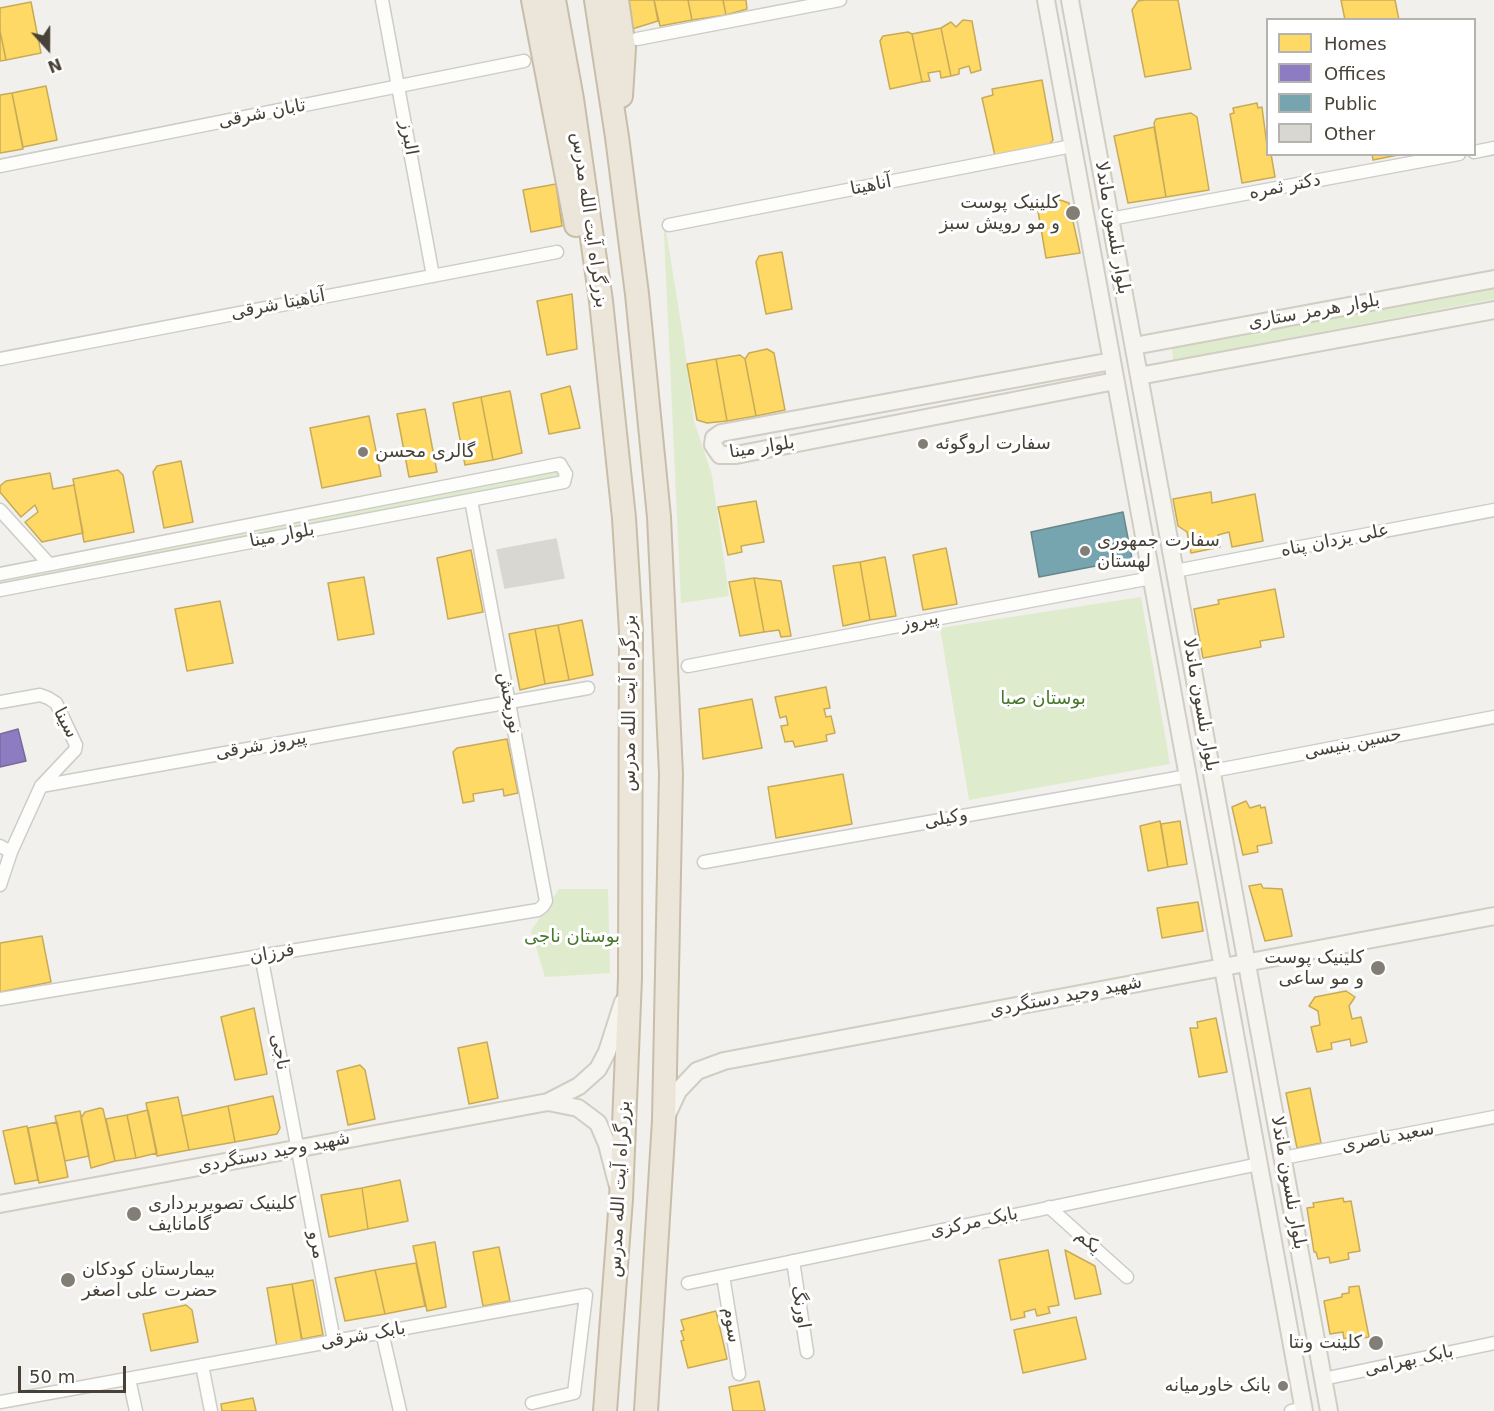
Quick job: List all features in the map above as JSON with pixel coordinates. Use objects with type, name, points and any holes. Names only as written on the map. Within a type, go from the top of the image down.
[{"type":"highway","points":[[533,0],[576,224],[601,301]]},
{"type":"highway","name":"بزرگراه آیت الله مدرس","points":[[554,0],[572,99],[601,301],[624,518],[631,632],[630,978],[621,1199],[605,1411]]},
{"type":"highway","name":"بزرگراه آیت الله مدرس","points":[[596,0],[617,137],[637,294],[660,528],[671,774],[664,1119],[646,1411]]},
{"type":"highway","points":[[616,0],[624,48],[617,137]]},
{"type":"main road","name":"بلوار نلسون ماندلا","points":[[1046,0],[1259,1164],[1300,1410]]},
{"type":"main road","name":"بلوار نلسون ماندلا","points":[[1070,0],[1329,1411]]},
{"type":"main road","name":"بلوار هرمز ستاری","points":[[1134,346],[1494,279]]},
{"type":"main road","name":"بلوار هرمز ستاری","points":[[1139,376],[1494,310]]},
{"type":"main road","points":[[1167,339],[1165,352],[1172,369]]},
{"type":"main road","name":"بلوار مینا","points":[[1112,361],[721,433],[714,438],[713,445],[720,455],[736,455],[1115,381]]},
{"type":"main road","points":[[1090,365],[1094,371],[1093,385]]},
{"type":"main road","points":[[1135,488],[1159,483]]},
{"type":"main road","name":"شهید وحید دستگردی","points":[[664,1119],[678,1091],[697,1071],[724,1061],[1494,916]]},
{"type":"main road","name":"شهید وحید دستگردی","points":[[0,1204],[548,1102],[579,1086],[598,1069],[607,1052],[630,978]]},
{"type":"main road","name":"شهید وحید دستگردی","points":[[548,1102],[578,1108],[598,1123],[607,1144],[621,1199]]},
{"type":"street","name":"البرز","points":[[382,0],[433,276]]},
{"type":"street","points":[[637,39],[840,0]]},
{"type":"street","name":"تابان شرقی","points":[[0,166],[524,61]]},
{"type":"street","name":"آناهیتا","points":[[669,225],[1072,146]]},
{"type":"street","points":[[1476,152],[1494,148]]},
{"type":"street","name":"دکتر ثمره","points":[[1110,219],[1448,156]]},
{"type":"street","name":"آناهیتا شرقی","points":[[0,359],[557,252]]},
{"type":"street","name":"بلوار مینا","points":[[0,574],[560,464],[567,474],[564,482],[0,590]]},
{"type":"street","name":"نوربخش","points":[[471,500],[546,901],[543,906]]},
{"type":"street","points":[[0,510],[49,564]]},
{"type":"street","name":"علی یزدان پناه","points":[[1175,571],[1494,510]]},
{"type":"street","name":"پیروز","points":[[688,666],[1151,578]]},
{"type":"street","name":"پیروز شرقی","points":[[41,786],[588,688]]},
{"type":"street","name":"سینا","points":[[0,702],[40,695],[48,698],[56,702],[75,738],[75,750],[41,786]]},
{"type":"street","name":"حسین بنیسی","points":[[1212,771],[1494,717]]},
{"type":"street","name":"وكيلی","points":[[704,862],[1188,776]]},
{"type":"street","points":[[0,885],[6,849],[41,786]]},
{"type":"street","name":"فرزان","points":[[0,999],[538,909],[543,906]]},
{"type":"street","name":"ناجی","points":[[261,956],[298,1148]]},
{"type":"street","name":"سعید ناصری","points":[[1283,1158],[1494,1117]]},
{"type":"street","name":"مرو","points":[[298,1148],[334,1341]]},
{"type":"street","name":"بابک مرکزی","points":[[688,1283],[1259,1164]]},
{"type":"street","name":"یکم","points":[[1049,1208],[1127,1276]]},
{"type":"street","name":"اورنگ","points":[[793,1261],[807,1352]]},
{"type":"street","name":"سوم","points":[[723,1276],[739,1374]]},
{"type":"street","name":"بابک شرقی","points":[[0,1403],[586,1295],[574,1393],[532,1403]]},
{"type":"street","points":[[382,1332],[400,1411]]},
{"type":"street","name":"بابک بهرامی","points":[[1323,1379],[1494,1343]]},
{"type":"street","points":[[202,1365],[211,1411]]},
{"type":"street","points":[[129,1379],[136,1411]]},
{"type":"street","points":[[0,1403],[1,1411]]},
{"type":"green space","points":[[663,212],[694,421],[712,475],[729,596],[681,603]]},
{"type":"green space","points":[[1494,288],[1494,299],[1173,360],[1172,348]]},
{"type":"green space","points":[[560,470],[562,478],[0,582],[0,580]]},
{"type":"green space","name":"بوستان صبا","points":[[1141,597],[1170,764],[969,800],[940,628]]},
{"type":"green space","name":"بوستان ناجی","points":[[559,889],[608,889],[610,973],[545,977],[531,931]]},
{"type":"building: Homes","points":[[627,0],[654,0],[658,21],[632,29]]},
{"type":"building: Homes","points":[[654,0],[688,0],[692,20],[660,26]]},
{"type":"building: Homes","points":[[688,0],[723,0],[726,15],[692,20]]},
{"type":"building: Homes","points":[[723,0],[746,0],[747,9],[726,15]]},
{"type":"building: Homes","points":[[1178,0],[1191,69],[1145,77],[1132,10],[1138,1]]},
{"type":"building: Homes","points":[[1341,0],[1395,0],[1399,18],[1345,18]]},
{"type":"building: Homes","points":[[31,2],[41,53],[6,60],[0,31],[0,8]]},
{"type":"building: Homes","points":[[963,20],[972,21],[981,70],[971,73],[969,66],[959,69],[959,74],[951,76],[941,28],[951,22],[956,27]]},
{"type":"building: Homes","points":[[941,28],[951,76],[941,78],[940,71],[928,73],[930,81],[922,82],[912,34]]},
{"type":"building: Homes","points":[[0,31],[6,60],[0,61]]},
{"type":"building: Homes","points":[[908,32],[912,34],[922,82],[890,89],[880,41],[883,36]]},
{"type":"building: Homes","points":[[1042,80],[1053,140],[1048,146],[995,156],[982,98],[993,95],[992,89]]},
{"type":"building: Homes","points":[[46,86],[57,140],[23,147],[12,93]]},
{"type":"building: Homes","points":[[12,93],[23,149],[0,153],[0,95]]},
{"type":"building: Homes","points":[[1257,103],[1258,108],[1262,107],[1266,156],[1271,156],[1275,177],[1242,183],[1230,114],[1234,113],[1233,108]]},
{"type":"building: Homes","points":[[1191,113],[1197,117],[1209,190],[1166,197],[1154,123],[1156,119]]},
{"type":"building: Homes","points":[[1154,127],[1166,197],[1128,203],[1114,136]]},
{"type":"building: Homes","points":[[1372,156],[1393,156],[1373,160]]},
{"type":"building: Homes","points":[[556,184],[562,226],[531,232],[523,190]]},
{"type":"building: Homes","points":[[1060,200],[1069,203],[1080,253],[1046,258],[1037,205]]},
{"type":"building: Homes","points":[[782,252],[792,309],[766,314],[756,262],[759,256]]},
{"type":"building: Homes","points":[[572,294],[577,349],[547,355],[537,301]]},
{"type":"building: Homes","points":[[767,349],[774,353],[785,410],[756,416],[745,359],[749,353]]},
{"type":"building: Homes","points":[[740,355],[745,359],[756,416],[727,421],[716,359]]},
{"type":"building: Homes","points":[[716,359],[727,421],[707,423],[697,420],[687,364]]},
{"type":"building: Homes","points":[[570,386],[580,428],[549,434],[541,394]]},
{"type":"building: Homes","points":[[510,391],[522,453],[493,460],[481,397]]},
{"type":"building: Homes","points":[[481,397],[493,460],[465,465],[453,403]]},
{"type":"building: Homes","points":[[425,409],[437,472],[409,477],[397,414]]},
{"type":"building: Homes","points":[[369,416],[381,476],[322,488],[310,428]]},
{"type":"building: Homes","points":[[181,461],[193,522],[164,528],[153,472],[157,466]]},
{"type":"building: Homes","points":[[118,470],[123,475],[134,532],[84,542],[73,479]]},
{"type":"building: Homes","points":[[50,473],[53,489],[74,485],[83,533],[42,542],[25,522],[38,512],[35,505],[21,517],[0,492],[0,486],[6,481]]},
{"type":"building: Homes","points":[[1211,492],[1212,503],[1255,494],[1263,541],[1232,547],[1229,532],[1218,535],[1220,547],[1191,553],[1187,532],[1178,526],[1173,499]]},
{"type":"building: Homes","points":[[756,501],[764,542],[741,546],[742,552],[728,555],[718,507]]},
{"type":"building: Homes","points":[[946,548],[957,604],[923,610],[913,555]]},
{"type":"building: Homes","points":[[471,550],[483,612],[448,619],[437,558]]},
{"type":"building: Homes","points":[[885,557],[896,616],[870,620],[860,562]]},
{"type":"building: Homes","points":[[860,562],[870,620],[843,626],[833,566]]},
{"type":"building: Homes","points":[[364,577],[374,634],[338,640],[328,583]]},
{"type":"building: Homes","points":[[754,578],[764,632],[740,636],[729,582]]},
{"type":"building: Homes","points":[[754,578],[781,581],[791,636],[781,637],[779,630],[764,632]]},
{"type":"building: Homes","points":[[1275,589],[1284,637],[1260,641],[1261,647],[1203,658],[1194,609],[1219,604],[1218,600]]},
{"type":"building: Homes","points":[[220,601],[233,663],[187,671],[175,609]]},
{"type":"building: Homes","points":[[582,620],[593,675],[569,680],[558,625]]},
{"type":"building: Homes","points":[[558,625],[569,680],[545,684],[535,629]]},
{"type":"building: Homes","points":[[535,629],[545,684],[520,690],[509,634]]},
{"type":"building: Homes","points":[[826,687],[830,708],[824,709],[826,717],[831,716],[835,733],[826,735],[827,741],[795,747],[793,741],[785,742],[781,726],[788,725],[786,716],[780,718],[775,697]]},
{"type":"building: Homes","points":[[752,699],[762,748],[703,759],[699,709]]},
{"type":"building: Homes","points":[[507,739],[518,793],[504,796],[503,789],[473,794],[474,801],[463,803],[453,752],[457,748]]},
{"type":"building: Homes","points":[[843,774],[852,824],[776,838],[768,787]]},
{"type":"building: Homes","points":[[1246,801],[1250,808],[1260,805],[1261,808],[1265,807],[1272,843],[1257,846],[1258,852],[1243,855],[1232,807]]},
{"type":"building: Homes","points":[[1160,821],[1168,867],[1148,871],[1140,826]]},
{"type":"building: Homes","points":[[1180,821],[1187,864],[1168,867],[1161,824]]},
{"type":"building: Homes","points":[[1261,884],[1263,888],[1282,889],[1292,936],[1265,941],[1249,886]]},
{"type":"building: Homes","points":[[1198,902],[1203,931],[1162,938],[1157,908]]},
{"type":"building: Homes","points":[[42,936],[51,982],[0,992],[0,943]]},
{"type":"building: Homes","points":[[1346,991],[1355,997],[1349,1006],[1352,1019],[1361,1017],[1367,1042],[1351,1046],[1350,1039],[1331,1043],[1332,1049],[1317,1052],[1311,1027],[1320,1025],[1318,1011],[1309,1006],[1315,997]]},
{"type":"building: Homes","points":[[254,1008],[267,1074],[235,1080],[221,1017]]},
{"type":"building: Homes","points":[[1216,1018],[1227,1072],[1199,1077],[1190,1028],[1198,1028],[1197,1022]]},
{"type":"building: Homes","points":[[487,1042],[498,1098],[469,1104],[458,1048]]},
{"type":"building: Homes","points":[[360,1065],[365,1070],[375,1119],[348,1125],[337,1071]]},
{"type":"building: Homes","points":[[1310,1088],[1321,1143],[1297,1148],[1286,1093]]},
{"type":"building: Homes","points":[[273,1096],[280,1128],[277,1134],[235,1142],[228,1106]]},
{"type":"building: Homes","points":[[178,1097],[189,1150],[157,1156],[146,1103]]},
{"type":"building: Homes","points":[[228,1106],[235,1142],[189,1150],[182,1116]]},
{"type":"building: Homes","points":[[103,1109],[115,1161],[91,1168],[81,1118],[85,1112]]},
{"type":"building: Homes","points":[[148,1110],[157,1153],[136,1158],[127,1115]]},
{"type":"building: Homes","points":[[80,1111],[89,1156],[65,1161],[55,1116]]},
{"type":"building: Homes","points":[[127,1115],[136,1158],[115,1161],[106,1119]]},
{"type":"building: Homes","points":[[57,1122],[68,1177],[39,1183],[28,1128]]},
{"type":"building: Homes","points":[[27,1126],[38,1180],[15,1184],[3,1131]]},
{"type":"building: Homes","points":[[400,1180],[408,1221],[368,1229],[362,1188]]},
{"type":"building: Homes","points":[[362,1188],[368,1229],[329,1237],[321,1195]]},
{"type":"building: Homes","points":[[1343,1198],[1344,1202],[1351,1201],[1360,1251],[1348,1253],[1349,1259],[1330,1263],[1329,1257],[1318,1259],[1314,1252],[1307,1208],[1314,1207],[1313,1203]]},
{"type":"building: Homes","points":[[435,1242],[446,1307],[427,1311],[413,1246]]},
{"type":"building: Homes","points":[[499,1247],[510,1301],[483,1306],[473,1252]]},
{"type":"building: Homes","points":[[1048,1250],[1059,1305],[1048,1307],[1050,1313],[1037,1316],[1035,1309],[1024,1312],[1025,1317],[1011,1320],[999,1260]]},
{"type":"building: Homes","points":[[1065,1250],[1095,1266],[1101,1294],[1075,1299]]},
{"type":"building: Homes","points":[[416,1263],[425,1306],[385,1314],[375,1270]]},
{"type":"building: Homes","points":[[375,1270],[385,1314],[345,1321],[335,1278]]},
{"type":"building: Homes","points":[[313,1280],[323,1335],[302,1339],[292,1284]]},
{"type":"building: Homes","points":[[292,1284],[302,1342],[277,1347],[267,1288]]},
{"type":"building: Homes","points":[[1359,1286],[1369,1337],[1351,1340],[1350,1337],[1344,1339],[1343,1332],[1330,1334],[1324,1301],[1342,1297],[1342,1294],[1349,1293],[1349,1287]]},
{"type":"building: Homes","points":[[186,1305],[192,1310],[198,1342],[151,1351],[143,1314]]},
{"type":"building: Homes","points":[[716,1311],[727,1359],[688,1368],[681,1341],[684,1340],[681,1331],[684,1330],[681,1320]]},
{"type":"building: Homes","points":[[1076,1317],[1086,1359],[1023,1373],[1014,1330]]},
{"type":"building: Homes","points":[[759,1381],[765,1411],[733,1411],[729,1387]]},
{"type":"building: Homes","points":[[253,1398],[256,1411],[222,1411],[221,1404]]},
{"type":"building: Offices","points":[[18,729],[26,761],[0,767],[0,734]]},
{"type":"building: Public","points":[[1123,512],[1132,559],[1039,577],[1031,532]]},
{"type":"building: Other","points":[[556,539],[564,578],[505,588],[497,550]]},
{"type":"place","name":"کلینیک پوست و مو رویش سبز","points":[[1073,213]]},
{"type":"place","name":"سفارت اروگوئه","points":[[923,444]]},
{"type":"place","name":"گالری محسن","points":[[363,452]]},
{"type":"place","name":"سفارت جمهوری لهستان","points":[[1085,551]]},
{"type":"place","name":"کلینیک پوست و مو ساعی","points":[[1378,968]]},
{"type":"place","name":"کلینیک تصویربرداری گامانایف","points":[[134,1214]]},
{"type":"place","name":"بیمارستان کودکان حضرت علی اصغر","points":[[68,1280]]},
{"type":"place","name":"کلینت ونتا","points":[[1376,1343]]},
{"type":"place","name":"بانک خاورمیانه","points":[[1283,1386]]}]
